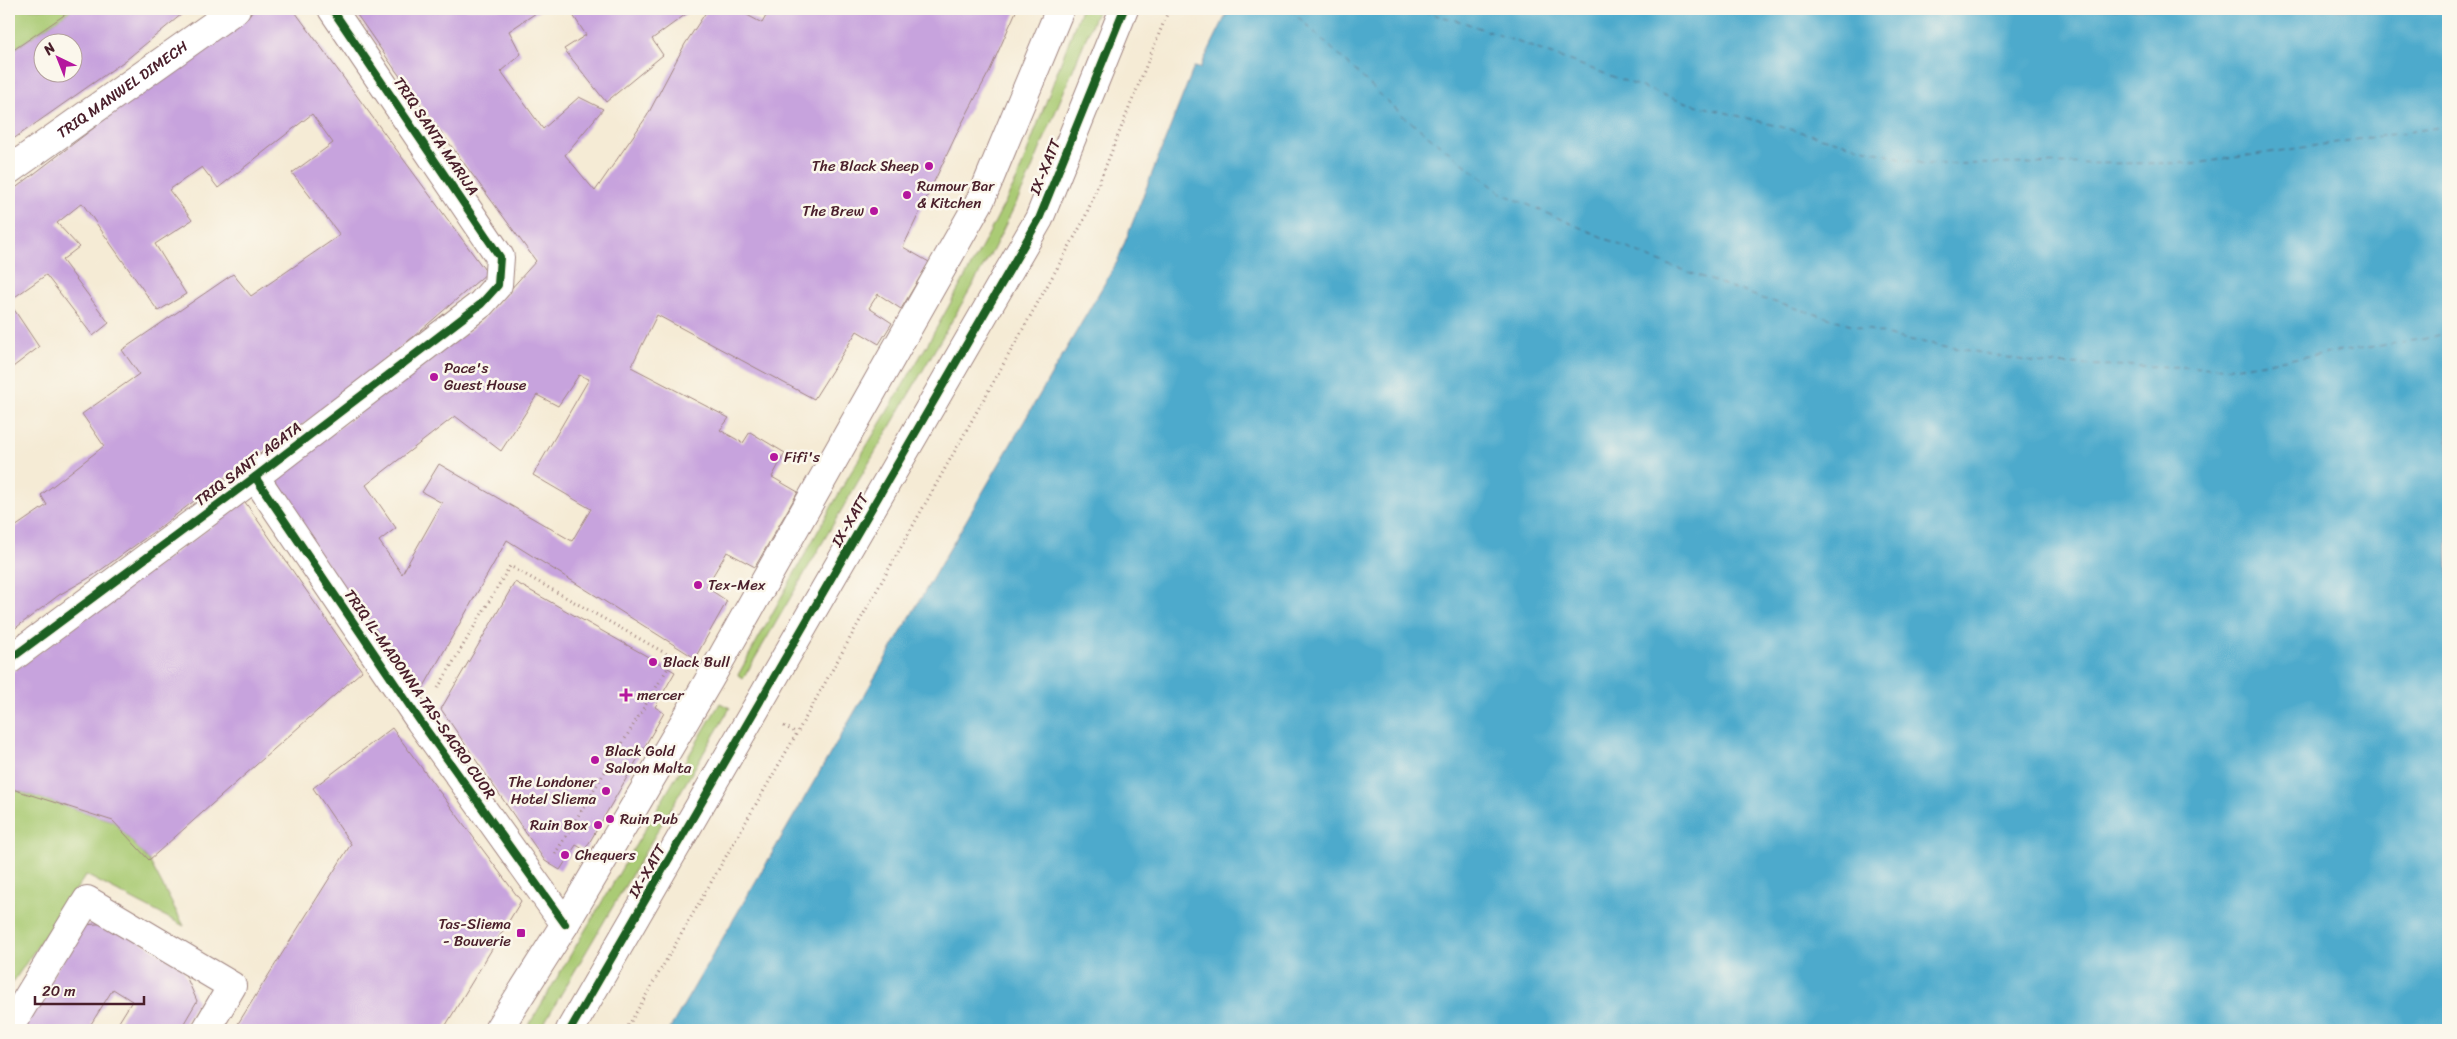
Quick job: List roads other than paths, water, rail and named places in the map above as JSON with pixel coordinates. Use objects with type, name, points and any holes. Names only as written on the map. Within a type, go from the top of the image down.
[{"type":"main road","name":"TRIQ MANWEL DIMECH","points":[[9,170],[236,9]]},
{"type":"main road","name":"TRIQ SANTA MARIJA","points":[[332,9],[500,257],[498,285]]},
{"type":"main road","points":[[498,1030],[565,924],[709,680],[982,199],[1060,9]]},
{"type":"main road","name":"IX-XATT","points":[[570,1030],[1039,219],[1124,9]]},
{"type":"main road","name":"TRIQ SANT' AGATA","points":[[9,660],[255,477],[481,304],[498,285]]},
{"type":"main road","name":"TRIQ IL-MADONNA TAS-SACRO CUOR","points":[[255,477],[420,721],[565,924]]},
{"type":"main road","points":[[9,1028],[87,900],[232,986],[206,1030]]},
{"type":"water","points":[[1229,9],[2448,9],[2448,1030],[669,1030],[1117,262],[1194,67],[1200,68]]},
{"type":"place","name":"The Black Sheep","points":[[929,166]]},
{"type":"place","name":"Rumour Bar & Kitchen","points":[[907,195]]},
{"type":"place","name":"The Brew","points":[[874,211]]},
{"type":"place","name":"Pace's Guest House","points":[[434,377]]},
{"type":"place","name":"Fifi's","points":[[774,457]]},
{"type":"place","name":"Tex-Mex","points":[[698,585]]},
{"type":"place","name":"Black Bull","points":[[653,662]]},
{"type":"place","name":"mercer","points":[[626,695]]},
{"type":"place","name":"Black Gold Saloon Malta","points":[[595,760]]},
{"type":"place","name":"The Londoner Hotel Sliema","points":[[606,791]]},
{"type":"place","name":"Ruin Pub","points":[[610,819]]},
{"type":"place","name":"Ruin Box","points":[[598,825]]},
{"type":"place","name":"Chequers","points":[[565,855]]},
{"type":"place","name":"Tas-Sliema - Bouverie","points":[[521,933]]}]
